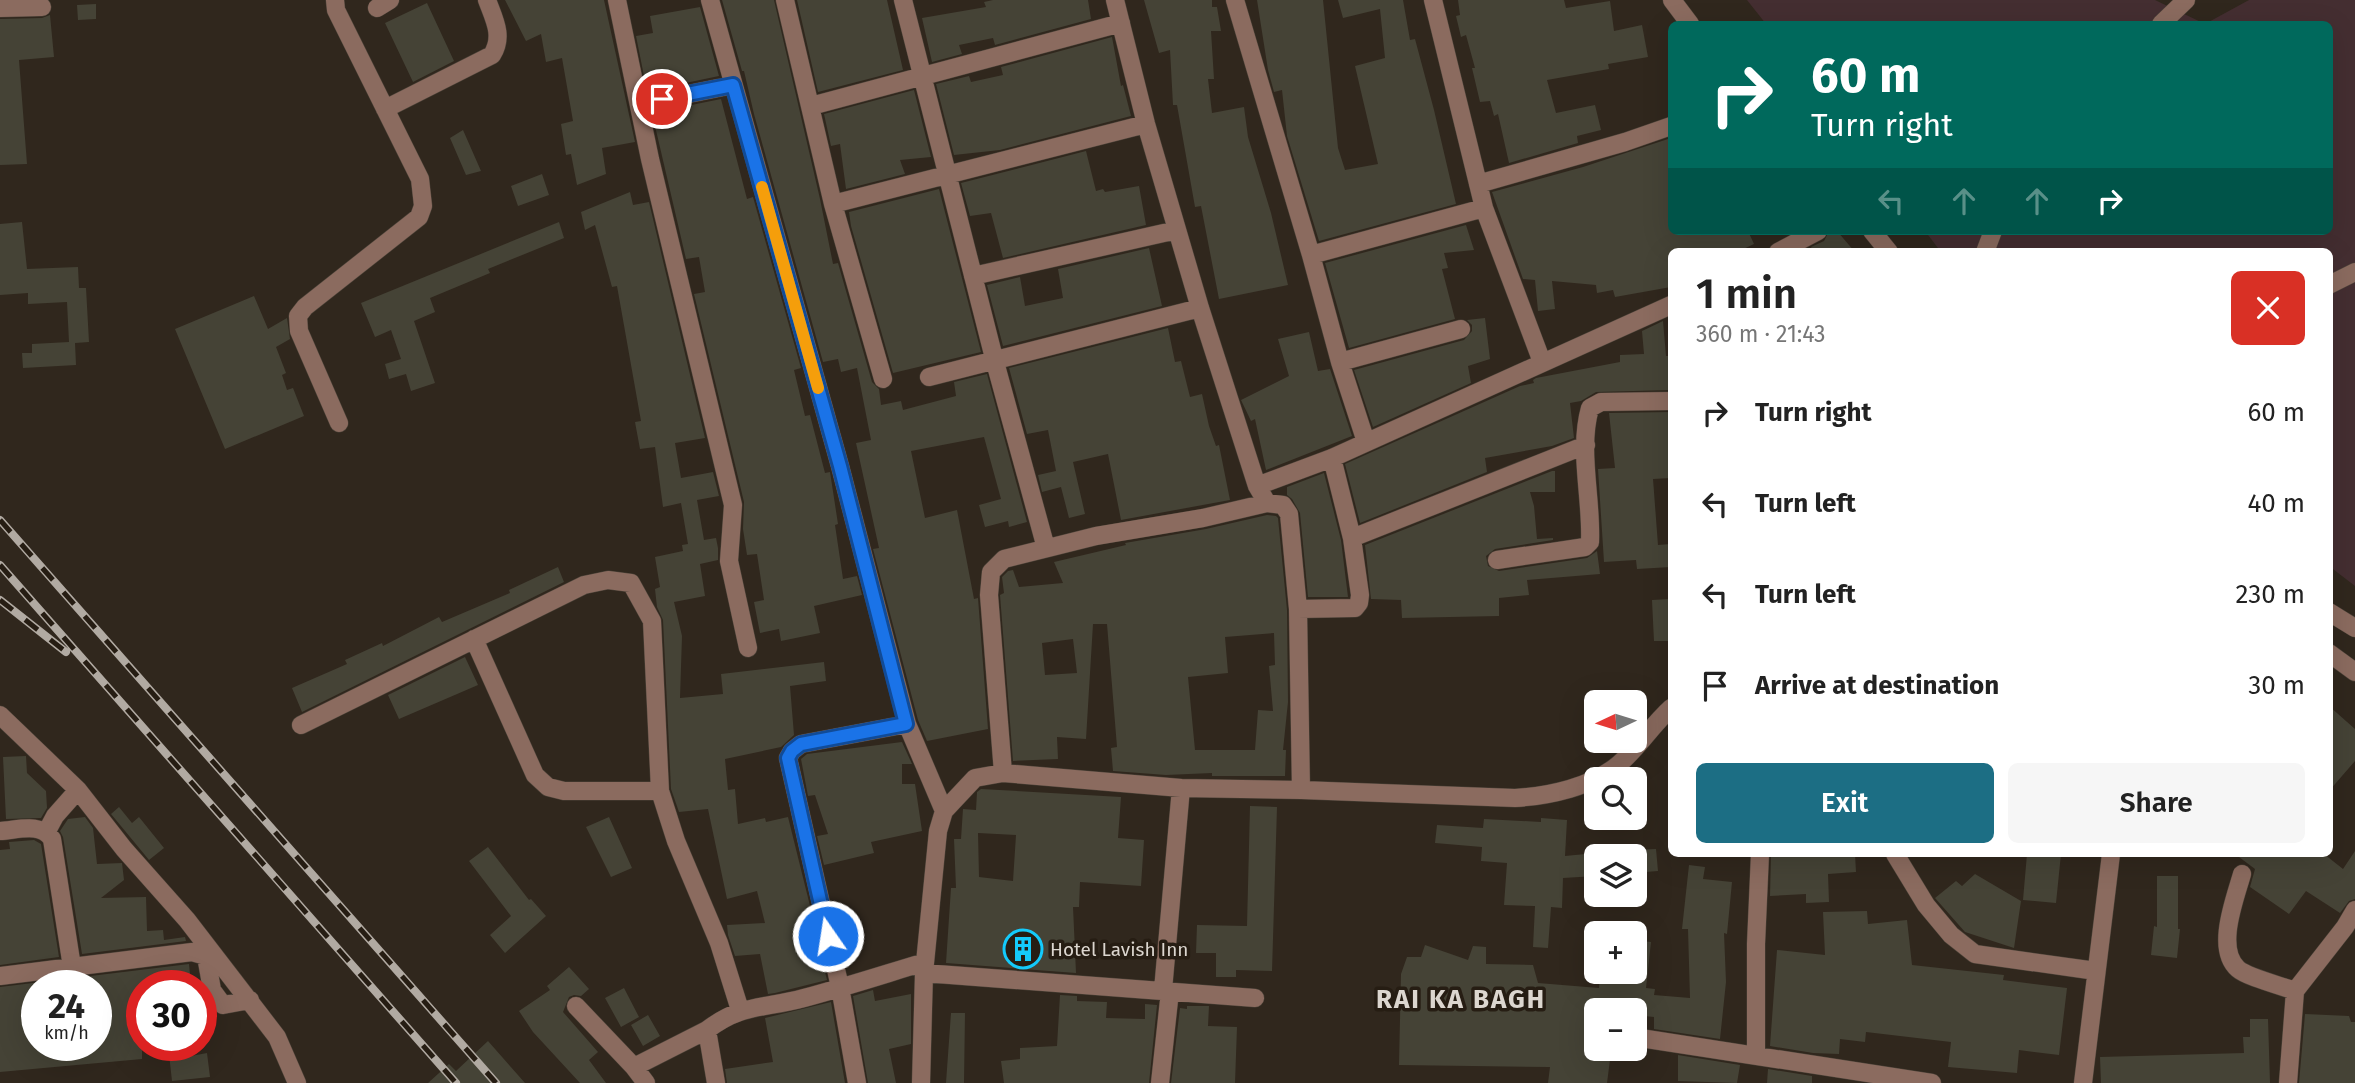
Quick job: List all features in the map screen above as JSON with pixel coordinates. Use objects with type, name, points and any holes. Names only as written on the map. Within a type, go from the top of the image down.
[{"type":"street","points":[[335,0],[336,10],[420,179],[424,206],[419,217],[305,307],[298,316],[299,331],[339,423]]},
{"type":"street","points":[[385,109],[492,55],[498,46],[498,30],[487,0]]},
{"type":"street","points":[[617,0],[650,159],[733,505],[729,561],[748,648]]},
{"type":"street","points":[[710,0],[840,466],[906,724],[944,811]]},
{"type":"street","points":[[785,0],[833,204],[883,379]]},
{"type":"street","points":[[903,0],[995,362],[1046,548]]},
{"type":"street","points":[[1115,0],[1146,124],[1200,308],[1257,485],[1267,503]]},
{"type":"street","points":[[1235,0],[1340,362],[1366,442]]},
{"type":"street","points":[[1433,0],[1484,208],[1542,362]]},
{"type":"street","points":[[1672,0],[1688,21]]},
{"type":"street","points":[[2164,21],[2182,1]]},
{"type":"street","points":[[0,8],[42,7]]},
{"type":"street","points":[[811,106],[1121,23]]},
{"type":"street","points":[[639,104],[733,85]]},
{"type":"street","points":[[833,204],[1146,124]]},
{"type":"street","points":[[1478,184],[1668,127]]},
{"type":"street","points":[[1311,255],[1484,208]]},
{"type":"street","points":[[973,276],[1177,230]]},
{"type":"street","points":[[1790,248],[1811,235]]},
{"type":"street","points":[[2333,283],[2355,272]]},
{"type":"street","points":[[1257,485],[1332,458],[1668,306]]},
{"type":"street","points":[[929,377],[1200,308]]},
{"type":"street","points":[[1340,362],[1461,329]]},
{"type":"street","points":[[1497,560],[1585,547],[1590,542],[1586,445],[1590,408],[1601,402],[1668,401]]},
{"type":"street","points":[[1352,538],[1586,445]]},
{"type":"street","points":[[1298,609],[1355,608],[1359,603],[1352,538],[1332,458]]},
{"type":"street","points":[[1003,773],[989,596],[991,572],[1004,559],[1046,548],[1267,503],[1283,505],[1289,514],[1298,609],[1301,790]]},
{"type":"street","points":[[301,725],[584,585],[608,580],[631,583],[652,621],[660,791],[676,841],[719,943],[740,1010]]},
{"type":"street","points":[[2333,614],[2355,628]]},
{"type":"street","points":[[474,639],[536,775],[548,788],[564,791],[660,791]]},
{"type":"street","points":[[2333,656],[2355,672]]},
{"type":"street","points":[[920,1083],[925,968],[939,831],[944,811],[975,778],[1003,773],[1181,788],[1515,798],[1544,796],[1569,789],[1618,765],[1668,711]]},
{"type":"street","points":[[0,716],[78,790],[124,849],[187,919],[277,1037],[297,1083]]},
{"type":"street","points":[[857,1083],[840,987],[788,758],[801,744],[906,724]]},
{"type":"street","points":[[1160,1083],[1181,788]]},
{"type":"street","points":[[72,967],[53,848],[47,831],[55,816],[78,790]]},
{"type":"street","points":[[0,831],[39,828],[47,831]]},
{"type":"street","points":[[1756,1055],[1760,857]]},
{"type":"street","points":[[1897,857],[1926,905],[1951,935],[1975,954],[2096,971]]},
{"type":"street","points":[[2083,1083],[2111,857]]},
{"type":"street","points":[[2242,874],[2226,933],[2229,957],[2239,970],[2295,991]]},
{"type":"street","points":[[2288,1083],[2295,991],[2355,910]]},
{"type":"street","points":[[0,976],[192,952],[206,956],[212,990],[223,1005],[250,1000]]},
{"type":"street","points":[[634,1067],[740,1010],[803,999],[840,987],[925,968],[1255,998]]},
{"type":"street","points":[[576,1006],[646,1083]]},
{"type":"street","points":[[707,1030],[716,1083]]},
{"type":"street","points":[[1647,1039],[1932,1083]]},
{"type":"shaded area","points":[[1747,0],[2155,0],[2199,21],[1764,21]]},
{"type":"shaded area","points":[[2249,0],[2355,0],[2355,586],[2333,569],[2333,248],[1938,248],[1928,235],[2333,235],[2333,21],[2210,21]]},
{"type":"building","points":[[505,0],[604,0],[635,142],[602,148],[606,174],[577,185],[571,154],[566,155],[561,124],[573,121],[562,58],[546,62],[541,34],[526,41]]},
{"type":"building","points":[[722,0],[774,0],[833,264],[838,263],[872,382],[879,389],[881,405],[901,401],[903,410],[956,396],[954,382],[987,374],[1027,522],[1009,527],[1008,521],[985,527],[979,505],[1001,499],[984,437],[911,451],[925,518],[957,510],[974,599],[978,598],[988,729],[927,741],[918,720],[873,549],[879,548],[856,443],[871,440],[857,368],[841,372],[838,359],[823,362],[744,71]]},
{"type":"building","points":[[797,0],[887,0],[903,70],[818,92]]},
{"type":"building","points":[[1088,0],[1091,19],[995,45],[993,38],[959,45],[962,54],[932,62],[922,18],[986,7],[984,2]]},
{"type":"building","points":[[1144,0],[1212,0],[1212,7],[1217,7],[1221,31],[1211,31],[1214,79],[1208,79],[1212,113],[1244,107],[1248,137],[1271,213],[1288,285],[1219,299],[1201,206],[1195,207],[1177,105],[1173,105],[1170,50],[1159,53]]},
{"type":"building","points":[[1257,0],[1323,0],[1338,148],[1345,170],[1378,164],[1355,66],[1385,58],[1380,9],[1343,18],[1338,0],[1403,0],[1410,40],[1415,39],[1456,204],[1319,241],[1287,136],[1282,90],[1274,92],[1268,70]]},
{"type":"building","points":[[1458,0],[1564,0],[1566,8],[1610,1],[1614,31],[1642,25],[1648,57],[1608,64],[1609,69],[1547,80],[1556,113],[1595,105],[1601,130],[1577,136],[1578,143],[1509,163],[1498,114],[1494,116],[1490,101],[1480,102],[1466,35],[1461,37],[1456,16],[1460,15]]},
{"type":"building","points":[[427,3],[454,61],[413,82],[385,23]]},
{"type":"building","points":[[96,4],[96,19],[78,20],[77,5]]},
{"type":"building","points":[[700,7],[719,76],[647,91],[636,36],[653,33],[650,16]]},
{"type":"building","points":[[50,15],[54,57],[19,60],[27,164],[0,165],[0,19],[42,18]]},
{"type":"building","points":[[1112,37],[1121,86],[1123,85],[1131,116],[1000,150],[954,155],[936,84],[969,76],[971,82],[1003,75],[1001,67]]},
{"type":"building","points":[[914,90],[931,157],[900,160],[905,174],[846,189],[840,144],[831,146],[824,114]]},
{"type":"building","points":[[721,99],[747,199],[753,197],[801,368],[794,370],[805,416],[810,415],[825,473],[830,472],[843,579],[857,576],[862,595],[814,606],[820,633],[781,641],[779,629],[760,633],[754,602],[764,600],[757,554],[747,555],[743,529],[744,502],[694,294],[705,292],[699,257],[686,259],[652,113]]},
{"type":"building","points":[[463,130],[481,171],[466,175],[450,138]]},
{"type":"building","points":[[1668,139],[1668,235],[1750,235],[1754,244],[1746,248],[1668,248],[1668,288],[1615,297],[1613,290],[1597,293],[1596,285],[1552,281],[1555,309],[1538,311],[1535,280],[1523,279],[1492,192],[1583,167]]},
{"type":"building","points":[[1086,151],[1096,191],[1139,186],[1146,225],[1003,258],[991,213],[970,216],[961,183]]},
{"type":"building","points":[[542,174],[549,195],[518,206],[511,186]]},
{"type":"building","points":[[939,189],[981,352],[893,373],[849,212]]},
{"type":"building","points":[[630,192],[633,205],[649,202],[705,438],[675,443],[681,478],[713,472],[719,496],[697,500],[704,540],[716,538],[718,548],[718,560],[700,564],[705,596],[674,602],[682,636],[680,698],[723,694],[721,674],[824,662],[826,681],[790,686],[794,735],[781,747],[725,759],[728,790],[735,789],[738,824],[765,818],[766,822],[788,817],[814,922],[805,924],[812,962],[822,960],[827,980],[775,993],[768,994],[760,954],[735,956],[728,935],[727,925],[765,923],[757,891],[727,899],[708,809],[679,812],[671,789],[663,620],[657,607],[655,589],[660,587],[655,557],[683,551],[682,545],[688,544],[681,503],[663,507],[655,447],[640,449],[635,422],[641,421],[617,286],[612,287],[595,225],[585,230],[581,212]]},
{"type":"building","points":[[22,222],[27,269],[78,267],[79,288],[86,288],[89,342],[75,343],[76,365],[23,368],[22,353],[32,353],[32,344],[69,342],[67,302],[28,304],[28,293],[0,295],[0,224]]},
{"type":"building","points":[[559,222],[564,238],[488,269],[490,273],[430,298],[435,312],[414,321],[435,383],[411,391],[406,374],[389,379],[385,364],[401,359],[391,330],[375,337],[361,303]]},
{"type":"building","points":[[1466,225],[1474,250],[1444,253],[1448,268],[1442,269],[1455,319],[1349,348],[1325,263]]},
{"type":"building","points":[[1827,235],[1840,235],[1852,248],[1811,248],[1824,241]]},
{"type":"building","points":[[1149,248],[1162,306],[1003,346],[987,285],[1020,277],[1025,306],[1063,298],[1058,269]]},
{"type":"building","points":[[254,296],[268,329],[287,318],[290,339],[276,347],[286,373],[282,375],[287,390],[293,388],[304,416],[225,449],[175,329]]},
{"type":"building","points":[[1485,318],[1490,359],[1468,366],[1471,383],[1373,427],[1354,370],[1464,340],[1472,331],[1472,325],[1467,320]]},
{"type":"building","points":[[1663,321],[1668,356],[1668,390],[1596,392],[1581,401],[1570,403],[1574,438],[1552,446],[1485,458],[1487,472],[1360,523],[1345,464],[1520,386],[1534,383],[1536,378],[1620,362],[1620,355],[1644,354],[1642,331]]},
{"type":"building","points":[[1168,328],[1175,362],[1181,361],[1190,397],[1202,394],[1209,426],[1216,446],[1219,445],[1230,500],[1121,520],[1108,454],[1073,462],[1085,514],[1069,518],[1061,487],[1042,492],[1038,475],[1056,471],[1048,430],[1027,434],[1009,368]]},
{"type":"building","points":[[1309,332],[1318,371],[1330,369],[1352,436],[1266,470],[1255,419],[1251,421],[1241,400],[1289,376],[1278,339]]},
{"type":"building","points":[[1668,412],[1668,478],[1653,479],[1658,545],[1668,544],[1668,567],[1637,569],[1636,560],[1604,562],[1598,469],[1615,468],[1609,413]]},
{"type":"building","points":[[1555,471],[1555,492],[1530,492],[1537,539],[1553,540],[1495,549],[1486,556],[1488,566],[1499,571],[1587,558],[1597,551],[1600,574],[1527,580],[1529,595],[1499,598],[1499,616],[1402,618],[1401,600],[1371,599],[1365,545]]},
{"type":"building","points":[[1324,473],[1341,540],[1348,597],[1308,597],[1300,513],[1287,495],[1287,487]]},
{"type":"building","points":[[1267,515],[1278,518],[1287,610],[1288,702],[1283,750],[1286,750],[1285,776],[1212,776],[1212,773],[1166,775],[1113,771],[1111,748],[1117,747],[1107,624],[1093,624],[1086,739],[1057,737],[1058,759],[1013,761],[1000,595],[1004,593],[1002,577],[1013,570],[1019,587],[1063,583],[1054,562],[1126,545],[1125,543]],"holes":[[[1274,633],[1275,665],[1269,666],[1273,711],[1258,710],[1255,750],[1195,750],[1188,677],[1228,673],[1225,637]],[[1073,639],[1077,673],[1045,675],[1042,643]]]},
{"type":"building","points":[[558,567],[564,582],[302,712],[292,688],[347,664],[345,660],[382,643],[383,646],[439,617],[442,622],[510,593],[509,590]]},
{"type":"building","points":[[1668,599],[1668,641],[1654,641],[1652,600]]},
{"type":"building","points":[[465,657],[478,685],[399,719],[388,695]]},
{"type":"building","points":[[2333,710],[2355,729],[2355,761],[2333,786]]},
{"type":"building","points":[[902,742],[912,764],[902,764],[902,784],[915,784],[922,831],[871,842],[874,853],[824,865],[817,836],[828,834],[815,795],[808,796],[801,759],[807,754]]},
{"type":"building","points":[[26,756],[27,773],[46,791],[47,808],[41,818],[6,819],[3,757]]},
{"type":"building","points":[[981,789],[1121,797],[1118,838],[1144,840],[1141,886],[1080,882],[1079,907],[1073,907],[1076,973],[946,963],[951,888],[956,888],[954,839],[961,839],[963,809],[976,810],[977,792]],"holes":[[[978,833],[1016,835],[1013,881],[979,877]]]},
{"type":"building","points":[[1250,806],[1277,807],[1272,971],[1236,970],[1236,977],[1216,977],[1216,953],[1196,953],[1197,925],[1247,926]]},
{"type":"building","points":[[119,807],[132,823],[139,817],[164,848],[149,860],[111,814]]},
{"type":"building","points":[[85,817],[93,828],[97,864],[122,863],[124,880],[101,898],[146,897],[147,931],[163,930],[164,940],[185,937],[186,941],[82,954],[60,831],[68,819]]},
{"type":"building","points":[[609,817],[632,868],[611,877],[586,827]]},
{"type":"building","points":[[1541,818],[1567,820],[1565,856],[1584,854],[1584,877],[1563,878],[1562,908],[1551,907],[1548,948],[1533,947],[1535,906],[1504,905],[1507,863],[1481,861],[1482,847],[1435,843],[1437,825],[1483,828],[1484,819],[1541,822]]},
{"type":"building","points":[[34,840],[41,844],[59,957],[0,965],[0,850],[10,849],[9,842]]},
{"type":"building","points":[[488,847],[529,900],[546,916],[505,953],[490,935],[511,916],[469,861]]},
{"type":"building","points":[[1647,849],[1656,849],[1658,871],[1647,872]]},
{"type":"building","points":[[2355,851],[2355,899],[2349,901],[2340,913],[2306,891],[2289,914],[2250,887],[2255,869],[2239,857],[2328,857],[2343,869]]},
{"type":"building","points":[[1771,857],[1855,857],[1856,872],[1828,874],[1829,902],[1806,903],[1806,894],[1770,896]]},
{"type":"building","points":[[2027,857],[2061,857],[2056,903],[2023,900]]},
{"type":"building","points":[[1689,865],[1705,867],[1703,879],[1732,882],[1727,934],[1724,933],[1726,982],[1720,1039],[1654,1029],[1654,1017],[1647,1016],[1647,998],[1584,998],[1584,1061],[1610,1061],[1607,1083],[1548,1083],[1550,1067],[1399,1065],[1401,974],[1407,957],[1421,957],[1425,945],[1468,960],[1473,946],[1486,947],[1486,964],[1533,965],[1538,983],[1599,988],[1599,984],[1646,984],[1646,988],[1655,989],[1654,995],[1690,998],[1688,929],[1682,929]]},
{"type":"building","points":[[1975,874],[2021,901],[2014,948],[1965,932],[1935,898],[1956,881],[1962,886]]},
{"type":"building","points":[[2157,876],[2178,876],[2180,929],[2177,958],[2151,955],[2154,926],[2157,927]]},
{"type":"building","points":[[1867,911],[1868,924],[1907,920],[1912,965],[2004,975],[2003,980],[2067,988],[2059,1055],[2019,1050],[2017,1073],[1948,1067],[1951,1042],[1866,1032],[1865,1042],[1840,1039],[1839,1054],[1770,1046],[1777,950],[1825,955],[1823,912]]},
{"type":"building","points":[[1647,942],[1651,942],[1647,979]]},
{"type":"building","points":[[189,964],[190,970],[140,970]]},
{"type":"building","points":[[569,967],[589,989],[581,996],[569,997],[563,1012],[598,1052],[589,1060],[606,1083],[580,1083],[533,1032],[519,1011],[550,990],[547,986]]},
{"type":"building","points":[[126,972],[126,1060],[0,1072],[0,987],[21,984],[21,1061],[112,1061],[112,973]]},
{"type":"building","points":[[624,988],[639,1017],[621,1027],[605,998]]},
{"type":"building","points":[[873,990],[875,1001],[911,994],[911,1044],[889,1049],[896,1083],[868,1083],[853,996]]},
{"type":"building","points":[[1060,995],[1077,996],[1077,1001],[1107,1002],[1106,1018],[1145,1019],[1145,1004],[1157,1005],[1149,1083],[1004,1083],[1001,1061],[1020,1059],[1020,1048],[1057,1046]]},
{"type":"building","points":[[831,1002],[845,1083],[727,1083],[725,1069],[773,1062],[765,1018]]},
{"type":"building","points":[[1187,1006],[1209,1006],[1208,1026],[1237,1027],[1235,1083],[1171,1083],[1180,1008],[1187,1009]]},
{"type":"building","points":[[951,1013],[965,1013],[964,1083],[946,1083]]},
{"type":"building","points":[[2305,1014],[2349,1016],[2351,1022],[2355,1022],[2355,1083],[2299,1083]]},
{"type":"building","points":[[648,1015],[660,1036],[643,1046],[631,1025]]},
{"type":"building","points":[[2250,1019],[2268,1019],[2270,1083],[2101,1083],[2100,1057],[2244,1053],[2243,1037],[2250,1037]]},
{"type":"building","points":[[488,1041],[525,1083],[428,1083],[449,1064],[456,1071]]},
{"type":"building","points":[[1678,1055],[1740,1065],[1737,1083],[1678,1081]]},
{"type":"building","points":[[170,1061],[208,1061],[210,1077],[172,1081]]},
{"type":"building","points":[[1768,1069],[1812,1076],[1812,1083],[1767,1083]]},
{"type":"railway","points":[[0,520],[496,1083]]},
{"type":"railway","points":[[0,565],[456,1083]]},
{"type":"railway","points":[[0,600],[66,652]]},
{"type":"slow traffic","points":[[762,187],[818,388]]},
{"type":"place","name":"Hotel Lavish Inn","points":[[1023,949]]},
{"type":"district","name":"RAI KA BAGH","points":[[1461,999]]},
{"type":"route","points":[[662,99],[733,85],[840,466],[906,724],[801,744],[788,758],[828,936]]}]
